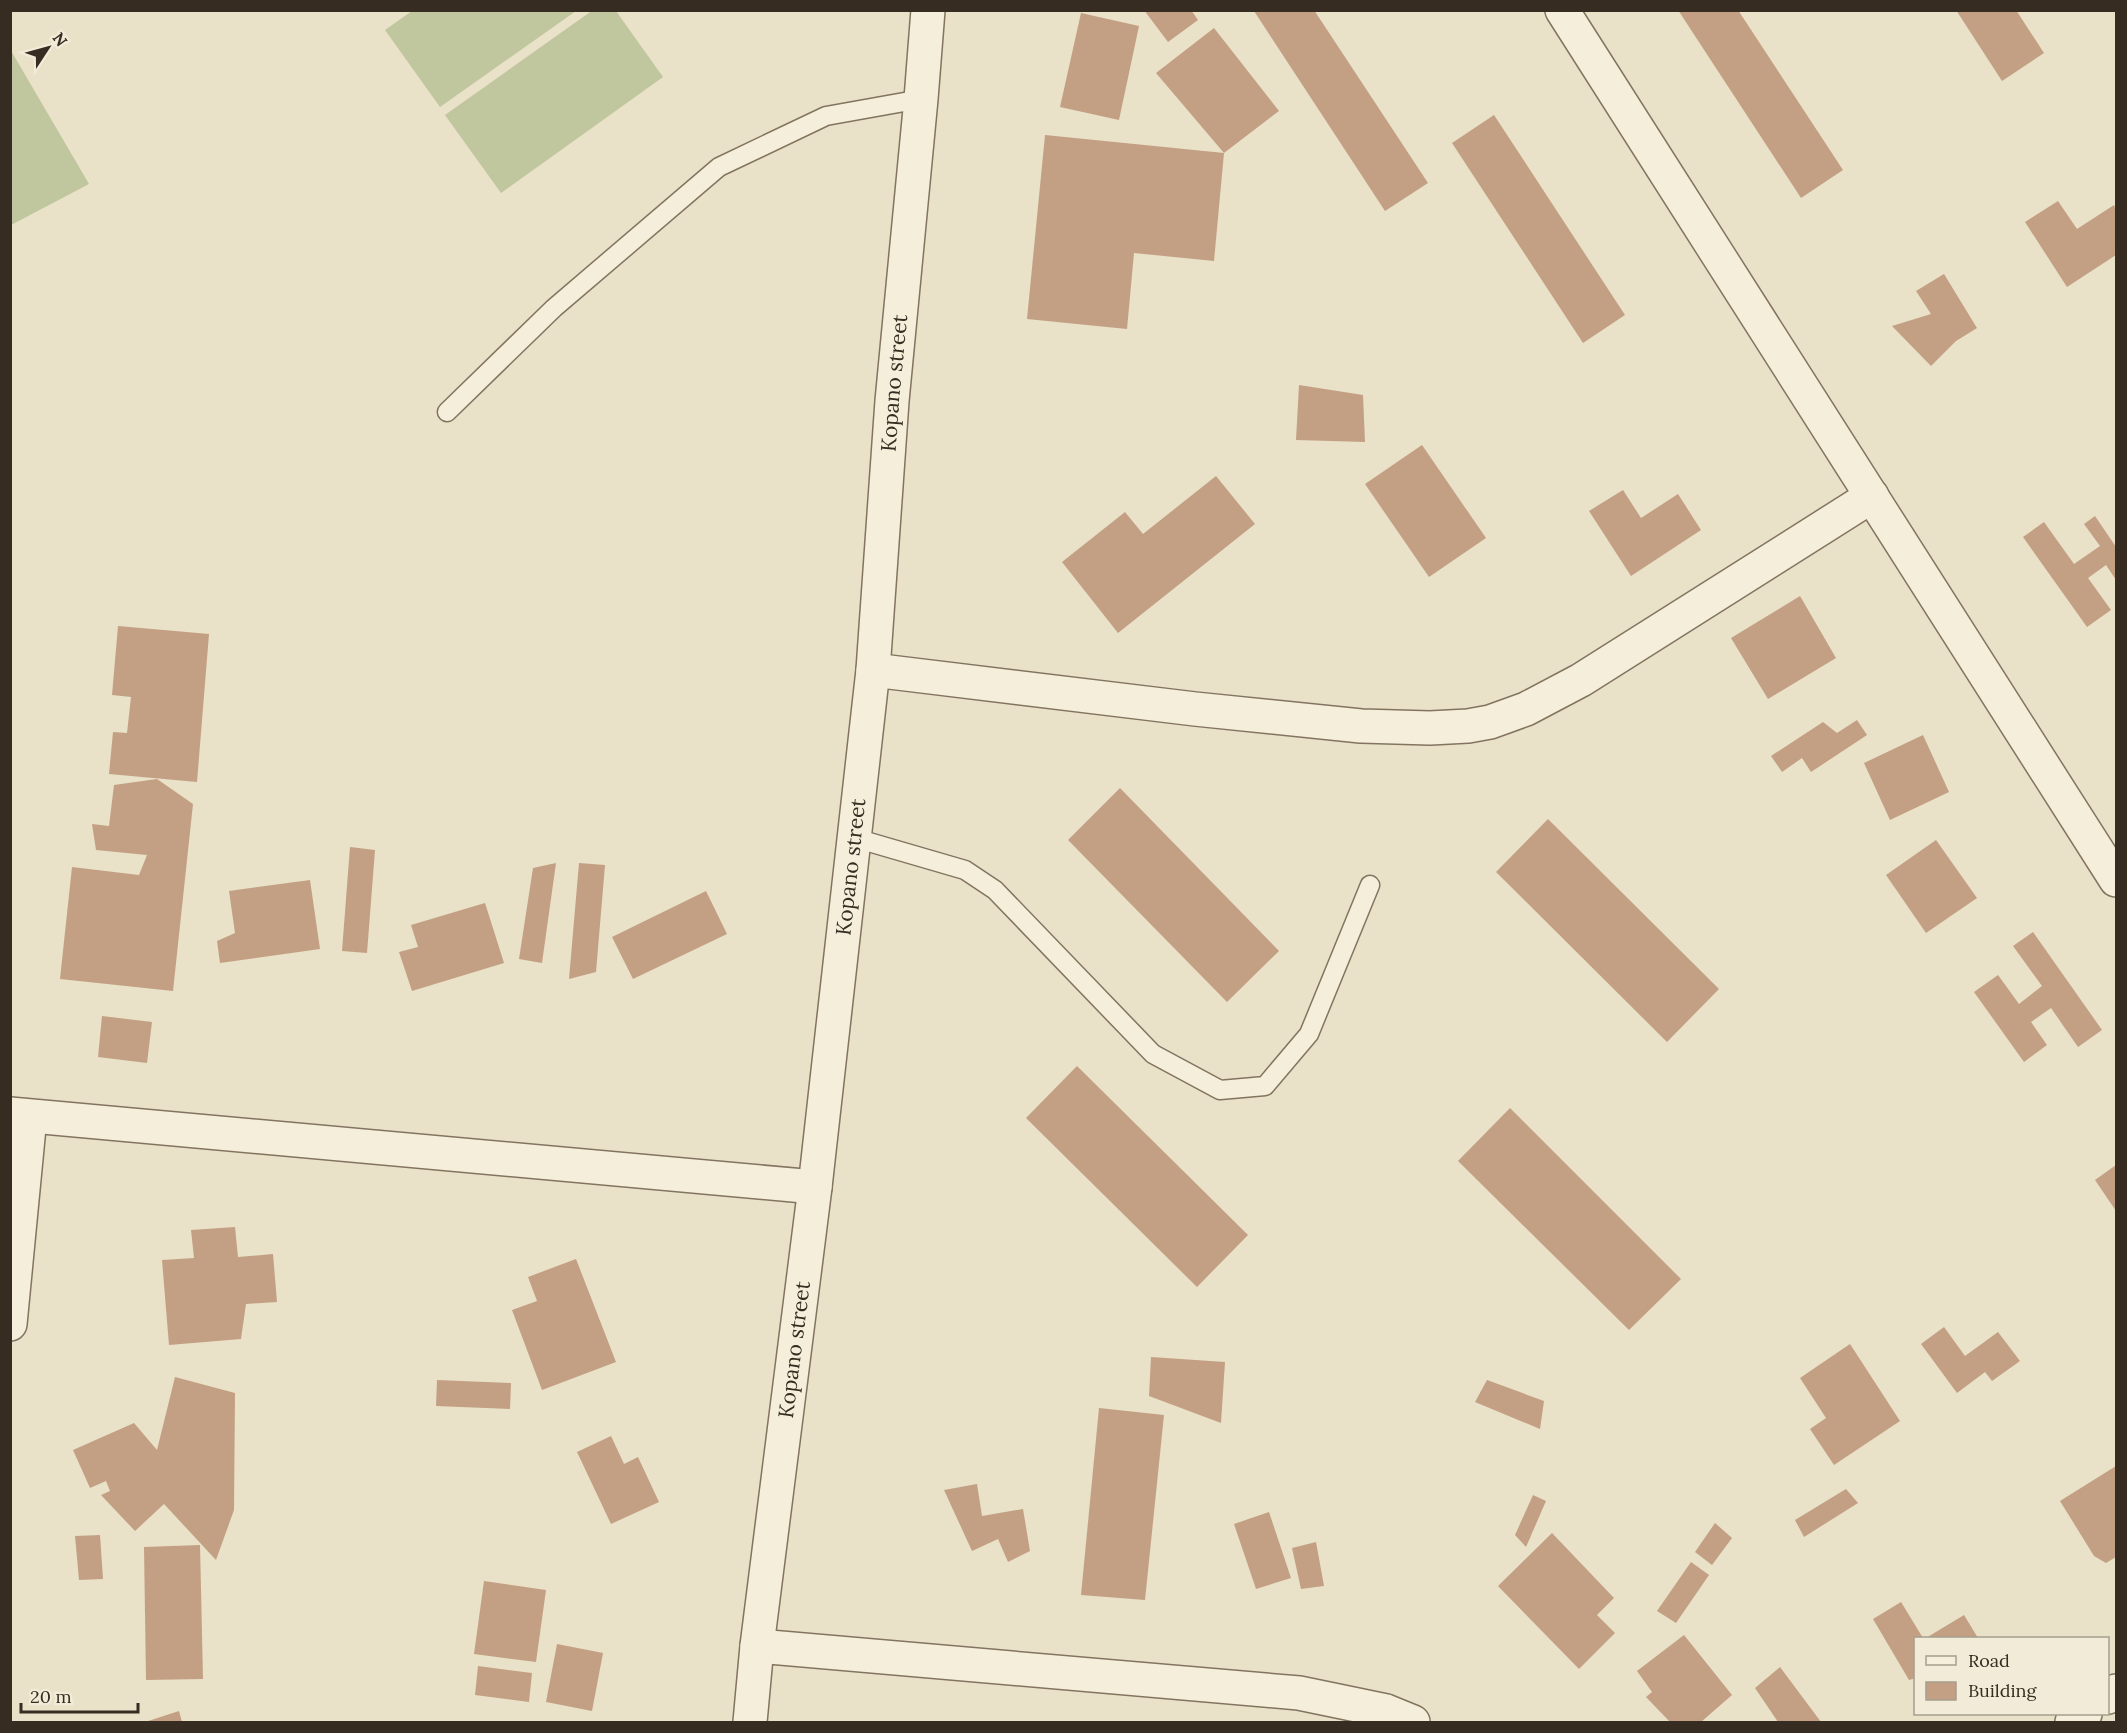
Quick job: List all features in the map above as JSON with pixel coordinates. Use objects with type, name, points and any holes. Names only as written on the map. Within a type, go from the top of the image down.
[{"type":"street","name":"Kopano street","points":[[750,1722],[757,1646],[815,1187],[873,670],[892,401],[928,10]]},
{"type":"street","points":[[1562,10],[2116,880]]},
{"type":"street","points":[[873,670],[1195,709],[1361,726],[1430,728],[1468,726],[1490,722],[1526,709],[1581,680],[1872,496]]},
{"type":"street","points":[[10,1324],[20,1116],[815,1187]]},
{"type":"street","points":[[757,1646],[1299,1693],[1386,1711],[1413,1722]]},
{"type":"lane","points":[[447,412],[554,308],[718,167],[826,116],[921,99]]},
{"type":"lane","points":[[855,838],[965,870],[995,890],[1153,1054],[1220,1090],[1265,1086],[1309,1034],[1370,885]]},
{"type":"green space","points":[[593,10],[616,11],[663,77],[501,193],[445,115]]},
{"type":"green space","points":[[412,11],[576,11],[440,107],[385,30]]},
{"type":"green space","points":[[10,49],[89,184],[11,225],[10,225]]},
{"type":"building","points":[[1144,10],[1191,10],[1198,20],[1168,42]]},
{"type":"building","points":[[1255,10],[1314,10],[1428,183],[1385,211]]},
{"type":"building","points":[[1678,10],[1738,10],[1843,170],[1801,198]]},
{"type":"building","points":[[1956,10],[2016,10],[2044,53],[2002,81]]},
{"type":"building","points":[[1081,13],[1139,26],[1119,120],[1060,107]]},
{"type":"building","points":[[1214,28],[1279,111],[1224,153],[1156,73]]},
{"type":"building","points":[[1494,115],[1625,315],[1583,343],[1452,143]]},
{"type":"building","points":[[1045,135],[1224,153],[1214,261],[1134,253],[1127,329],[1027,319]]},
{"type":"building","points":[[2058,201],[2077,229],[2114,205],[2116,210],[2116,255],[2067,287],[2025,222]]},
{"type":"building","points":[[1944,274],[1977,328],[1956,341],[1931,366],[1892,326],[1931,314],[1916,291]]},
{"type":"building","points":[[1299,385],[1363,395],[1365,442],[1296,440]]},
{"type":"building","points":[[1422,445],[1486,538],[1429,577],[1365,484]]},
{"type":"building","points":[[1216,476],[1255,524],[1118,633],[1062,562],[1125,512],[1143,534]]},
{"type":"building","points":[[1623,490],[1641,518],[1678,494],[1701,530],[1631,576],[1589,511]]},
{"type":"building","points":[[2095,516],[2116,547],[2116,580],[2106,565],[2088,578],[2111,610],[2087,627],[2023,537],[2044,522],[2074,564],[2100,546],[2084,524]]},
{"type":"building","points":[[1800,596],[1836,658],[1768,699],[1731,638]]},
{"type":"building","points":[[118,626],[209,634],[197,782],[109,774],[113,732],[127,733],[131,697],[112,695]]},
{"type":"building","points":[[1857,720],[1867,735],[1811,772],[1802,758],[1782,772],[1771,756],[1823,722],[1837,733]]},
{"type":"building","points":[[1923,735],[1949,792],[1890,820],[1864,763]]},
{"type":"building","points":[[157,779],[193,804],[173,991],[60,979],[72,867],[139,875],[147,855],[96,850],[92,824],[109,826],[114,785]]},
{"type":"building","points":[[1120,788],[1279,951],[1227,1002],[1068,840]]},
{"type":"building","points":[[1548,819],[1719,989],[1667,1042],[1496,872]]},
{"type":"building","points":[[1936,840],[1977,898],[1926,933],[1886,875]]},
{"type":"building","points":[[350,847],[375,850],[367,953],[342,951]]},
{"type":"building","points":[[556,863],[542,963],[519,959],[533,868]]},
{"type":"building","points":[[579,863],[605,865],[596,972],[569,979]]},
{"type":"building","points":[[310,880],[320,949],[220,963],[217,941],[235,933],[229,891]]},
{"type":"building","points":[[706,891],[727,934],[633,979],[612,937]]},
{"type":"building","points":[[485,903],[504,963],[412,991],[399,952],[418,947],[411,925]]},
{"type":"building","points":[[2033,932],[2102,1030],[2078,1047],[2051,1008],[2031,1022],[2047,1045],[2024,1062],[1974,992],[1998,975],[2019,1004],[2042,986],[2013,946]]},
{"type":"building","points":[[102,1016],[152,1022],[147,1063],[98,1057]]},
{"type":"building","points":[[1077,1066],[1248,1235],[1197,1287],[1026,1118]]},
{"type":"building","points":[[1510,1108],[1681,1279],[1629,1330],[1458,1161]]},
{"type":"building","points":[[2116,1165],[2116,1211],[2095,1180]]},
{"type":"building","points":[[235,1227],[238,1257],[273,1254],[277,1302],[246,1304],[241,1339],[169,1345],[162,1260],[194,1258],[191,1230]]},
{"type":"building","points":[[576,1259],[616,1362],[542,1390],[512,1310],[537,1301],[528,1277]]},
{"type":"building","points":[[1944,1327],[1965,1356],[1998,1332],[2020,1361],[1992,1381],[1985,1372],[1957,1393],[1921,1344]]},
{"type":"building","points":[[1850,1344],[1900,1421],[1834,1465],[1810,1429],[1826,1418],[1800,1378]]},
{"type":"building","points":[[1151,1357],[1225,1362],[1221,1423],[1149,1396]]},
{"type":"building","points":[[175,1377],[235,1393],[234,1510],[216,1560],[164,1504],[135,1531],[101,1495],[110,1491],[106,1481],[90,1488],[73,1450],[134,1423],[157,1450]]},
{"type":"building","points":[[437,1380],[511,1383],[510,1409],[436,1406]]},
{"type":"building","points":[[1487,1380],[1544,1401],[1540,1429],[1475,1402]]},
{"type":"building","points":[[1099,1408],[1164,1415],[1145,1600],[1081,1595]]},
{"type":"building","points":[[611,1436],[624,1464],[638,1457],[659,1502],[611,1524],[577,1452]]},
{"type":"building","points":[[2116,1466],[2116,1557],[2106,1563],[2094,1556],[2060,1501]]},
{"type":"building","points":[[977,1484],[982,1516],[1023,1509],[1030,1551],[1008,1562],[998,1539],[972,1551],[944,1490]]},
{"type":"building","points":[[1846,1489],[1858,1503],[1804,1537],[1795,1520]]},
{"type":"building","points":[[1533,1495],[1546,1501],[1526,1547],[1515,1535]]},
{"type":"building","points":[[1269,1512],[1291,1578],[1256,1589],[1234,1524]]},
{"type":"building","points":[[1715,1523],[1732,1538],[1712,1565],[1695,1552]]},
{"type":"building","points":[[1552,1533],[1614,1598],[1597,1615],[1615,1633],[1579,1669],[1498,1586]]},
{"type":"building","points":[[100,1535],[103,1579],[79,1580],[75,1536]]},
{"type":"building","points":[[1316,1542],[1324,1586],[1301,1589],[1292,1548]]},
{"type":"building","points":[[200,1545],[203,1679],[146,1680],[144,1547]]},
{"type":"building","points":[[1691,1562],[1709,1575],[1676,1623],[1657,1611]]},
{"type":"building","points":[[484,1581],[546,1590],[536,1662],[474,1654]]},
{"type":"building","points":[[1901,1602],[1922,1637],[1914,1637],[1914,1679],[1909,1680],[1873,1619]]},
{"type":"building","points":[[1964,1615],[1977,1637],[1928,1637]]},
{"type":"building","points":[[1684,1635],[1732,1695],[1701,1722],[1670,1722],[1646,1697],[1652,1692],[1637,1671]]},
{"type":"building","points":[[557,1644],[603,1653],[592,1711],[546,1702]]},
{"type":"building","points":[[478,1666],[532,1673],[529,1702],[475,1695]]},
{"type":"building","points":[[1780,1667],[1821,1722],[1778,1722],[1755,1688]]},
{"type":"building","points":[[179,1711],[182,1722],[145,1722]]}]
